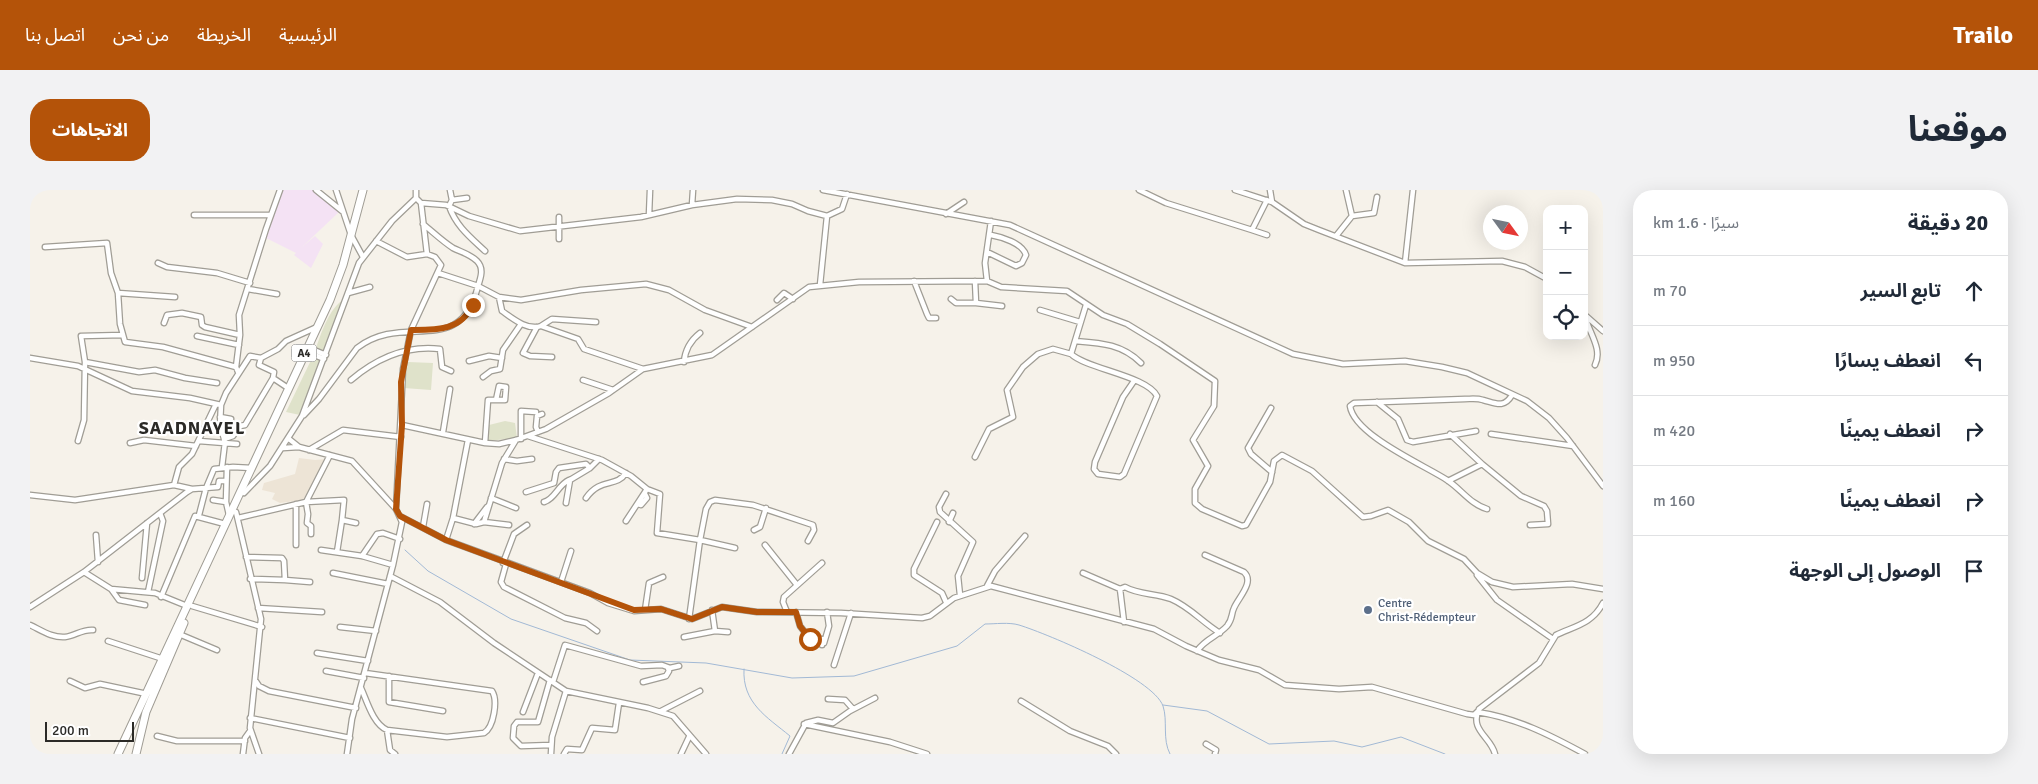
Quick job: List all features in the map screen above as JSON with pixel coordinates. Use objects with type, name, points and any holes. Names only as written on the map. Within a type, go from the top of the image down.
[{"type":"highway","name":"A4","points":[[189,606],[244,494],[338,281],[353,237],[363,190]]},
{"type":"highway","name":"A4","points":[[136,754],[146,712],[177,633],[225,524],[234,514],[252,468],[288,388],[337,294],[367,190]]},
{"type":"highway","name":"A4","points":[[118,754],[177,633]]},
{"type":"street","points":[[237,370],[240,335],[239,315],[280,190]]},
{"type":"street","points":[[316,190],[344,212]]},
{"type":"street","points":[[336,190],[353,237],[363,257]]},
{"type":"street","points":[[244,494],[283,448],[302,416],[363,257],[416,198],[416,190]]},
{"type":"street","points":[[449,206],[452,200],[450,190]]},
{"type":"street","points":[[649,215],[650,190]]},
{"type":"street","points":[[692,205],[693,190]]},
{"type":"street","points":[[824,190],[992,221],[1030,233],[1293,354],[1343,364],[1405,361],[1442,366],[1467,374],[1530,403],[1549,418],[1603,486]]},
{"type":"street","points":[[1139,190],[1166,202],[1267,236]]},
{"type":"street","points":[[1235,190],[1269,201],[1304,224],[1405,263],[1502,261],[1525,267],[1543,277]]},
{"type":"street","points":[[1252,230],[1269,201],[1273,199],[1270,190]]},
{"type":"street","points":[[1346,190],[1352,216]]},
{"type":"street","points":[[1405,263],[1413,190]]},
{"type":"street","points":[[416,198],[421,203],[449,206],[468,216],[514,230],[538,229],[649,215],[692,205],[737,199],[765,200],[792,204],[827,216],[842,208],[847,194]]},
{"type":"street","points":[[1336,236],[1352,216],[1374,213],[1377,197]]},
{"type":"street","points":[[452,200],[467,198]]},
{"type":"street","points":[[946,214],[964,202]]},
{"type":"street","points":[[421,203],[427,254]]},
{"type":"street","points":[[449,206],[462,230],[485,251]]},
{"type":"street","points":[[194,215],[271,215]]},
{"type":"street","points":[[820,285],[827,216]]},
{"type":"street","points":[[559,217],[559,239]]},
{"type":"street","points":[[987,281],[985,263],[992,221]]},
{"type":"street","points":[[302,416],[357,348],[364,342],[383,335],[411,330],[445,329],[457,324],[470,312],[481,274],[478,262],[454,248],[423,224]]},
{"type":"street","points":[[987,252],[1016,266],[1022,263],[1026,255],[1024,251],[1010,241],[991,235]]},
{"type":"street","points":[[376,241],[388,250],[406,257],[427,254],[440,262],[438,274],[411,330],[401,382],[402,425],[396,509]]},
{"type":"street","points":[[45,247],[107,244],[111,274],[118,293],[123,335],[127,343],[163,347],[237,370]]},
{"type":"street","points":[[158,263],[167,267],[217,273],[249,286],[277,294]]},
{"type":"street","points":[[438,274],[478,286],[499,297],[532,300],[581,290],[646,284],[669,290],[700,308],[752,327]]},
{"type":"street","points":[[914,281],[926,314],[929,318],[936,318]]},
{"type":"street","points":[[402,425],[443,432],[485,443],[499,444],[528,436],[613,390],[643,369],[712,355],[809,287],[914,281],[987,281],[1001,287],[1063,290],[1103,315],[1127,324],[1216,381],[1214,406],[1193,440],[1208,466],[1194,494],[1194,501],[1198,507],[1242,526],[1246,525],[1265,492],[1276,458],[1282,455],[1290,457],[1312,472],[1363,517],[1388,510],[1394,512],[1409,522],[1428,541],[1464,558],[1497,600],[1553,639]]},
{"type":"street","points":[[975,281],[976,303]]},
{"type":"street","points":[[348,293],[370,288]]},
{"type":"street","points":[[118,293],[175,297]]},
{"type":"street","points":[[777,300],[784,293],[793,298]]},
{"type":"street","points":[[499,297],[502,311],[521,324],[539,326],[572,335],[579,340],[586,350],[643,369]]},
{"type":"street","points":[[951,299],[956,303],[1002,306]]},
{"type":"street","points":[[1071,354],[1086,305]]},
{"type":"street","points":[[1040,310],[1080,322]]},
{"type":"street","points":[[164,323],[167,315],[184,313],[201,316],[202,325],[205,327],[240,335]]},
{"type":"street","points":[[552,357],[530,356],[523,353],[539,326],[552,318],[596,322]]},
{"type":"street","points":[[1588,318],[1603,331]]},
{"type":"street","points":[[483,377],[491,371],[500,369],[503,350],[521,324]]},
{"type":"street","points":[[174,485],[179,467],[190,457],[237,370],[250,356],[261,358],[278,349],[286,341],[317,327]]},
{"type":"street","points":[[1588,328],[1600,349],[1595,365]]},
{"type":"street","points":[[684,362],[686,351],[693,339],[700,333]]},
{"type":"street","points":[[78,441],[84,420],[85,362],[81,336],[123,335]]},
{"type":"street","points":[[197,336],[239,345]]},
{"type":"street","points":[[1075,341],[1111,345],[1128,352],[1141,363]]},
{"type":"street","points":[[352,380],[376,361],[407,350],[440,349],[442,367],[451,371]]},
{"type":"street","points":[[308,350],[325,357]]},
{"type":"street","points":[[975,457],[989,429],[1013,417],[1007,390],[1030,360],[1049,350],[1071,354],[1134,381],[1154,391],[1156,399],[1124,474],[1120,477],[1098,474],[1094,469],[1095,462],[1123,397],[1134,381]]},
{"type":"street","points":[[469,361],[489,356],[502,358]]},
{"type":"street","points":[[30,358],[85,369],[132,390],[218,404]]},
{"type":"street","points":[[225,441],[233,436],[240,426],[245,425],[273,378],[273,371],[259,365],[261,358]]},
{"type":"street","points":[[85,362],[139,372],[155,370],[185,378],[217,383]]},
{"type":"street","points":[[273,378],[288,388]]},
{"type":"street","points":[[583,380],[613,390]]},
{"type":"street","points":[[315,383],[325,389]]},
{"type":"street","points":[[443,432],[450,389]]},
{"type":"street","points":[[1487,509],[1475,504],[1448,480],[1389,448],[1359,422],[1350,406],[1354,403],[1476,399],[1500,405],[1506,402],[1512,395]]},
{"type":"street","points":[[485,443],[488,400],[496,400]]},
{"type":"street","points":[[1377,402],[1398,419],[1407,440],[1413,442],[1450,434],[1476,431]]},
{"type":"street","points":[[218,404],[225,441],[226,502],[234,514],[262,627],[250,718],[250,731],[259,754]]},
{"type":"street","points":[[1271,408],[1248,448],[1251,454],[1272,472]]},
{"type":"street","points":[[484,522],[504,459],[518,439],[521,411],[536,412]]},
{"type":"street","points":[[538,432],[536,427],[537,416],[542,414]]},
{"type":"street","points":[[220,417],[231,419]]},
{"type":"street","points":[[309,450],[343,430],[401,437]]},
{"type":"street","points":[[1450,434],[1482,464],[1521,496],[1544,506],[1547,511],[1548,524],[1530,525]]},
{"type":"street","points":[[1491,434],[1573,446]]},
{"type":"street","points":[[528,436],[599,460],[626,473],[646,492],[660,494],[657,533],[735,548]]},
{"type":"street","points":[[289,439],[299,447]]},
{"type":"street","points":[[130,443],[144,440],[196,446]]},
{"type":"street","points":[[446,540],[453,518],[468,440]]},
{"type":"street","points":[[199,441],[225,441],[237,444]]},
{"type":"street","points":[[283,448],[299,447],[352,461],[389,500],[400,516],[400,539],[356,708],[348,754]]},
{"type":"street","points":[[311,534],[312,526],[307,523],[306,502],[330,455]]},
{"type":"street","points":[[504,459],[517,461],[532,459]]},
{"type":"street","points":[[544,502],[548,501],[564,482],[590,468],[599,460]]},
{"type":"street","points":[[526,492],[554,483],[556,472],[559,468],[586,464],[590,468]]},
{"type":"street","points":[[1448,480],[1482,464]]},
{"type":"street","points":[[161,597],[186,534],[195,516],[199,515],[206,488],[214,470],[224,467],[252,468]]},
{"type":"street","points":[[586,498],[600,484],[617,482],[626,473]]},
{"type":"street","points":[[566,503],[570,480]]},
{"type":"street","points":[[30,495],[75,500],[174,485],[192,489],[218,487],[219,481],[226,481]]},
{"type":"street","points":[[30,607],[98,562],[192,489]]},
{"type":"street","points":[[626,521],[646,492]]},
{"type":"street","points":[[946,494],[939,510],[949,522],[972,542],[958,576],[960,595]]},
{"type":"street","points":[[389,500],[397,495]]},
{"type":"street","points":[[491,498],[516,508]]},
{"type":"street","points":[[213,500],[226,502]]},
{"type":"street","points":[[234,514],[306,502],[344,500],[337,552]]},
{"type":"street","points":[[689,619],[700,540],[706,509],[710,502],[715,500],[734,501],[766,508],[814,526],[808,541]]},
{"type":"street","points":[[296,504],[296,545]]},
{"type":"street","points":[[423,526],[427,504]]},
{"type":"street","points":[[474,524],[488,506]]},
{"type":"street","points":[[754,530],[760,527],[766,508]]},
{"type":"street","points":[[148,592],[163,522],[160,513]]},
{"type":"street","points":[[949,522],[953,513]]},
{"type":"street","points":[[199,515],[225,524]]},
{"type":"street","points":[[400,516],[423,526],[446,540],[561,582],[608,603],[634,610],[661,609],[689,619],[702,616],[722,607],[747,611],[827,612],[922,618],[930,616],[946,602],[960,595],[987,586],[1154,629],[1197,651],[1219,660],[1252,668],[1285,685],[1339,689],[1372,687],[1474,715],[1483,704],[1539,664],[1556,635],[1573,630],[1595,616],[1603,603]]},
{"type":"street","points":[[453,518],[474,524],[484,522],[509,525]]},
{"type":"street","points":[[342,520],[356,523]]},
{"type":"street","points":[[937,522],[914,569],[914,575],[942,593],[946,602]]},
{"type":"street","points":[[142,578],[147,523]]},
{"type":"street","points":[[526,525],[514,534],[501,582],[504,587],[565,618],[586,623],[597,631]]},
{"type":"street","points":[[362,556],[377,534],[383,532],[400,539]]},
{"type":"street","points":[[96,535],[98,562]]},
{"type":"street","points":[[987,586],[995,571],[1024,536]]},
{"type":"street","points":[[765,545],[797,585]]},
{"type":"street","points":[[321,550],[362,556],[393,565]]},
{"type":"street","points":[[561,582],[571,551]]},
{"type":"street","points":[[1197,651],[1208,639],[1220,633],[1233,618],[1234,609],[1245,590],[1248,577],[1244,572],[1204,555]]},
{"type":"street","points":[[246,557],[283,558],[285,580]]},
{"type":"street","points":[[787,612],[782,600],[822,563]]},
{"type":"street","points":[[84,572],[111,589],[119,600],[145,605]]},
{"type":"street","points":[[1083,573],[1120,589]]},
{"type":"street","points":[[1477,573],[1492,582],[1508,586],[1572,584],[1603,589]]},
{"type":"street","points":[[333,574],[388,584]]},
{"type":"street","points":[[390,576],[440,602],[566,691],[661,711],[673,716],[689,737],[706,754]]},
{"type":"street","points":[[645,610],[649,583],[662,577]]},
{"type":"street","points":[[250,579],[310,582]]},
{"type":"street","points":[[1120,589],[1125,586],[1171,599],[1196,613],[1205,623],[1220,633]]},
{"type":"street","points":[[111,589],[148,592],[262,627]]},
{"type":"street","points":[[1120,589],[1124,622]]},
{"type":"street","points":[[258,608],[322,612]]},
{"type":"street","points":[[712,610],[716,631]]},
{"type":"street","points":[[796,612],[801,628],[810,639],[822,640],[823,644],[829,626],[827,612]]},
{"type":"street","points":[[834,665],[851,613]]},
{"type":"street","points":[[30,625],[46,634],[64,637],[84,630],[93,630]]},
{"type":"street","points":[[340,627],[376,631]]},
{"type":"street","points":[[684,637],[716,631],[728,632]]},
{"type":"street","points":[[177,633],[217,650]]},
{"type":"street","points":[[108,641],[163,659]]},
{"type":"street","points":[[551,745],[521,746],[513,738],[514,726],[517,722],[538,722],[565,646],[626,664],[641,666],[662,665],[668,668],[680,666]]},
{"type":"street","points":[[317,653],[368,661]]},
{"type":"street","points":[[643,682],[666,676],[668,668]]},
{"type":"street","points":[[326,671],[364,676],[389,676],[486,690],[494,692],[495,699],[489,729],[484,733],[437,736],[382,728],[361,688]]},
{"type":"street","points":[[524,712],[538,673]]},
{"type":"street","points":[[389,676],[389,702],[443,711]]},
{"type":"street","points":[[254,679],[259,686],[269,691],[356,708]]},
{"type":"street","points":[[70,682],[89,688],[100,684],[147,694]]},
{"type":"street","points":[[550,754],[566,691]]},
{"type":"street","points":[[661,711],[700,691]]},
{"type":"street","points":[[789,754],[804,724],[818,720],[833,723],[874,698]]},
{"type":"street","points":[[828,699],[845,700],[854,709]]},
{"type":"street","points":[[1020,701],[1070,731],[1108,746],[1116,754]]},
{"type":"street","points":[[564,754],[567,749],[583,749],[592,728],[615,730],[619,703]]},
{"type":"street","points":[[1478,712],[1477,728],[1495,754]]},
{"type":"street","points":[[1478,712],[1501,716],[1531,726],[1585,754]]},
{"type":"street","points":[[250,718],[350,738]]},
{"type":"street","points":[[804,724],[890,742],[927,754]]},
{"type":"street","points":[[387,730],[390,750],[394,754]]},
{"type":"street","points":[[243,754],[245,741],[250,731]]},
{"type":"street","points":[[157,736],[177,741],[245,741]]},
{"type":"street","points":[[680,754],[689,737]]},
{"type":"street","points":[[1206,744],[1216,750],[1215,754]]},
{"type":"shaded area","points":[[282,190],[314,190],[340,211],[301,248],[315,236],[323,244],[311,268],[294,255],[296,253],[264,237]]},
{"type":"shaded area","points":[[299,458],[327,459],[303,500],[280,503],[272,499],[275,493],[262,490],[264,483],[295,474]]},
{"type":"green space","points":[[344,299],[325,352],[316,348],[330,314]]},
{"type":"green space","points":[[313,356],[321,360],[300,415],[286,412]]},
{"type":"green space","points":[[408,362],[433,363],[431,390],[404,388]]},
{"type":"green space","points":[[505,421],[515,423],[517,438],[487,441],[489,425]]},
{"type":"waterway","points":[[405,550],[428,571],[511,619],[630,660],[706,663],[792,678],[854,676],[957,646],[985,624],[1006,623],[1019,625],[1098,658],[1121,670],[1155,695],[1163,706],[1166,742],[1170,754]]},
{"type":"waterway","points":[[744,669],[744,681],[752,700],[765,715],[790,736],[782,754]]},
{"type":"waterway","points":[[1163,705],[1207,711],[1269,744],[1334,741],[1362,747],[1401,737],[1445,754]]},
{"type":"place","name":"Centre Christ-Rédempteur","points":[[1368,610]]},
{"type":"district","name":"SAADNAYEL","points":[[192,428]]},
{"type":"route","points":[[473,305],[466,317],[452,327],[411,330],[401,382],[402,425],[396,509],[400,516],[446,540],[506,564],[590,593],[608,603],[634,610],[661,609],[692,619],[722,607],[757,612],[796,612],[798,623],[810,639]]}]
